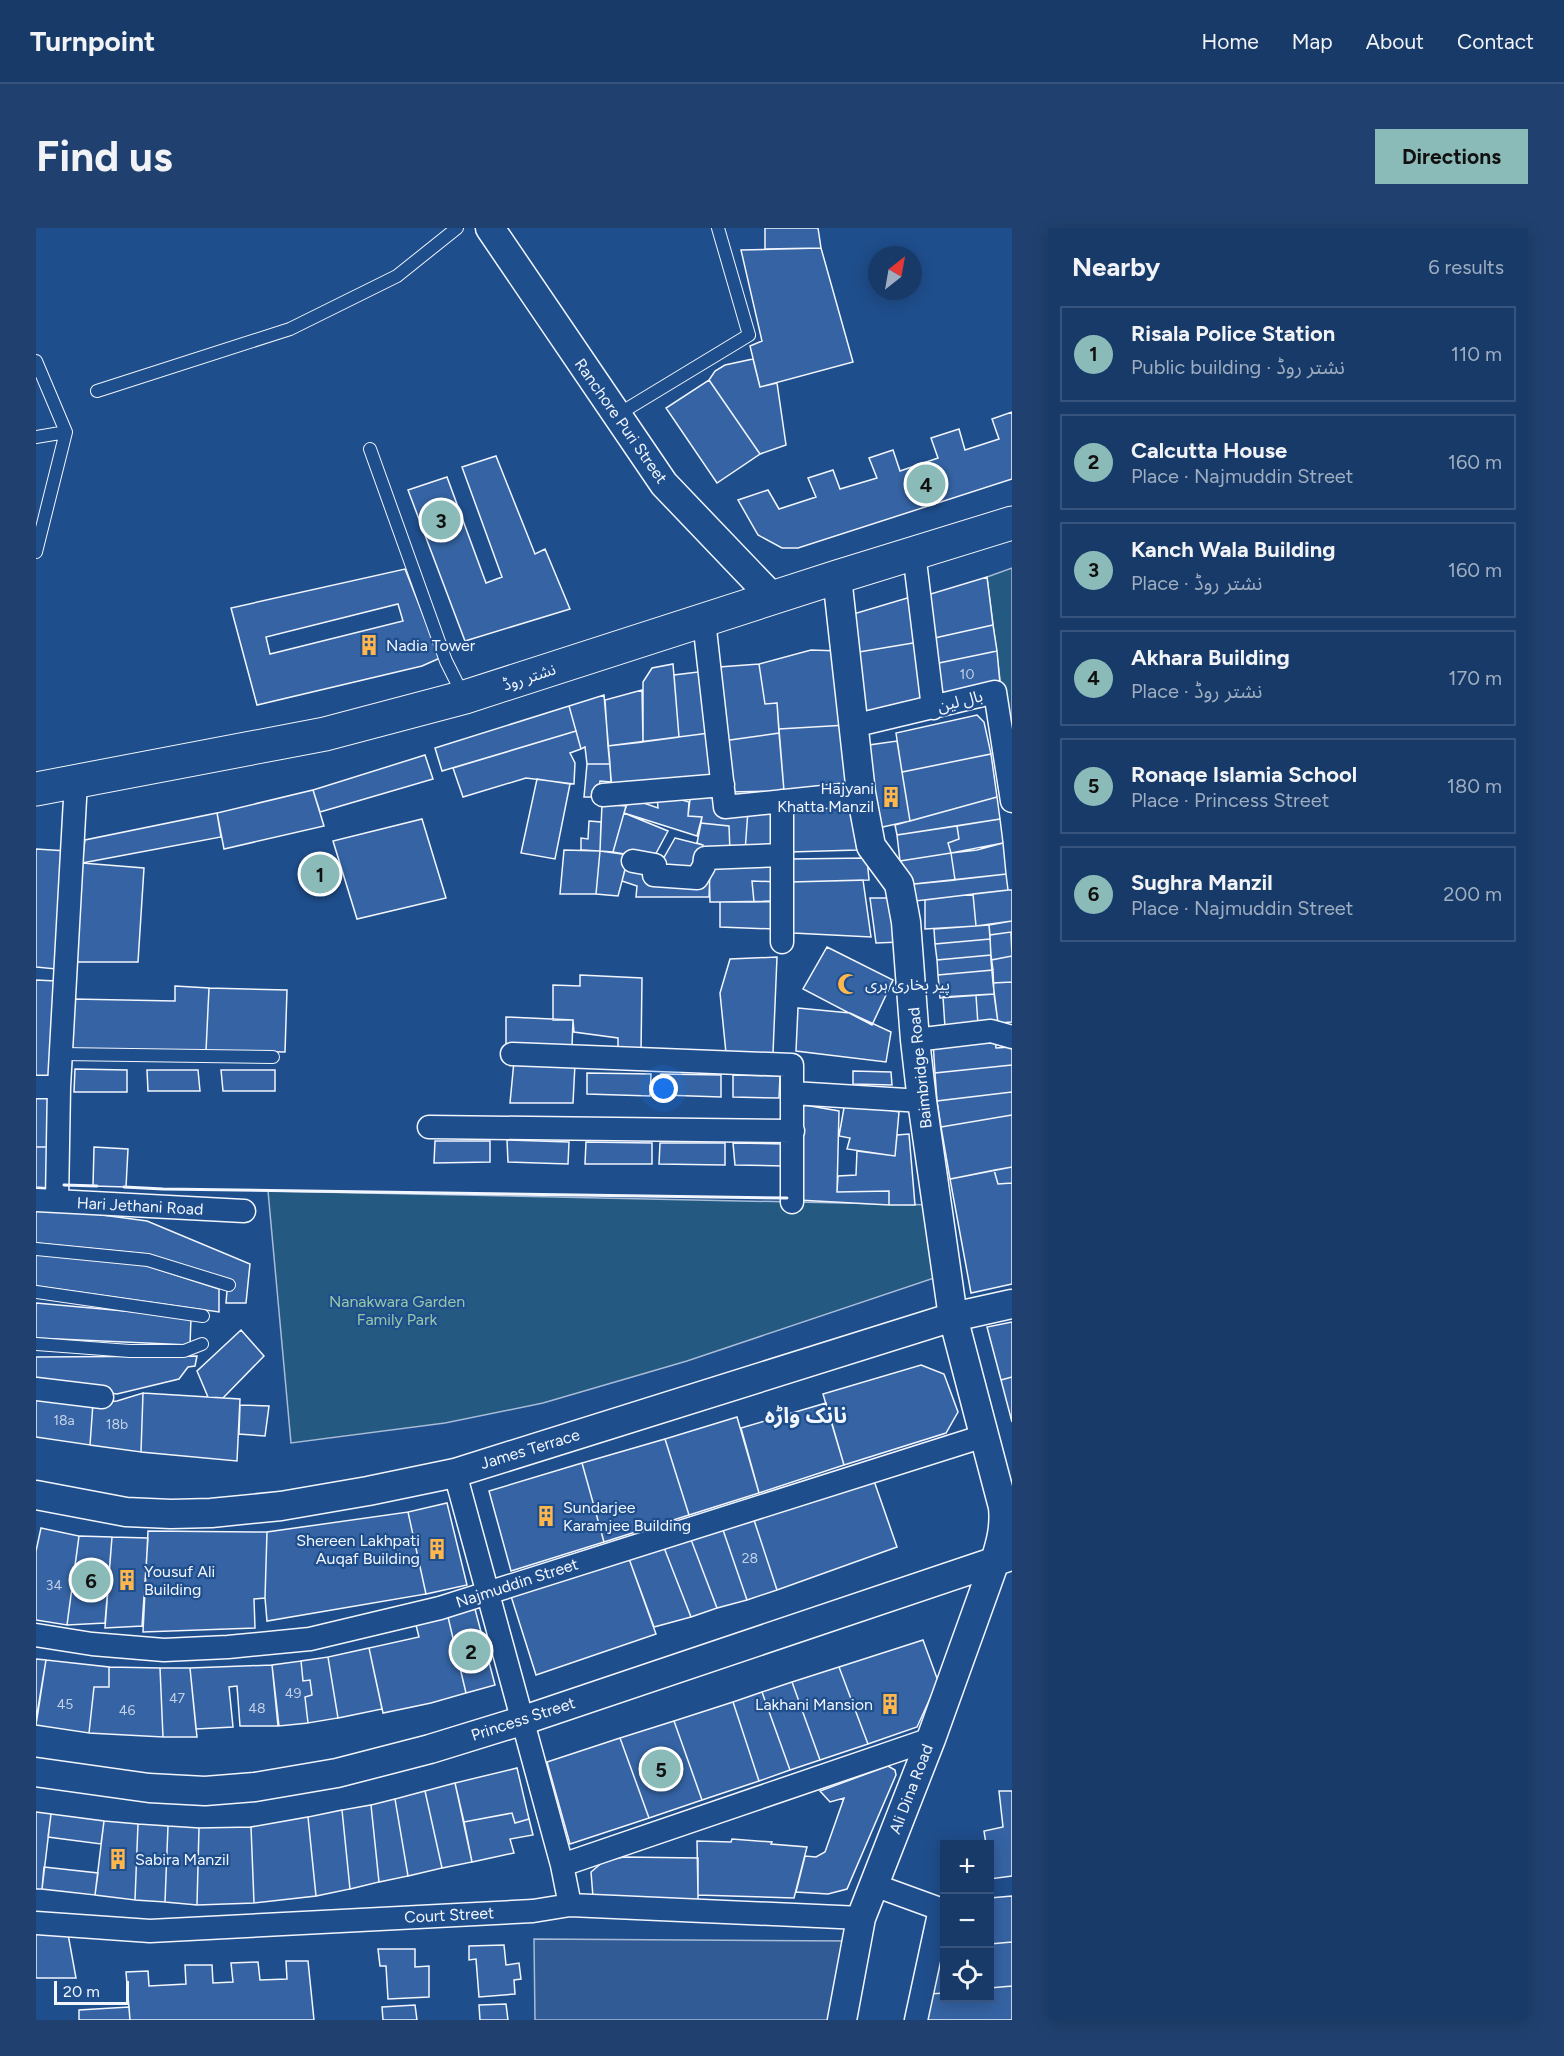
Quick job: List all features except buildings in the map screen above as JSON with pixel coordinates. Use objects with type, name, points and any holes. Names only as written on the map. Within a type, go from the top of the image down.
[{"type":"main road","name":"نشتر روڈ","points":[[36,789],[325,734],[465,697],[1012,523]]},
{"type":"street","name":"Ranchore Puri Street","points":[[490,228],[664,484],[773,598]]},
{"type":"street","points":[[914,553],[933,708]]},
{"type":"street","name":"Baimbridge Road","points":[[837,577],[861,793],[871,846],[899,884],[907,932],[922,1101],[953,1317],[1003,1507],[1004,1559]]},
{"type":"street","points":[[704,621],[725,807],[861,793]]},
{"type":"street","name":"بال لین","points":[[853,726],[995,692],[1012,801]]},
{"type":"street","points":[[46,1200],[62,1054],[76,781]]},
{"type":"street","points":[[603,795],[723,785]]},
{"type":"street","points":[[782,801],[782,942]]},
{"type":"street","points":[[633,861],[655,865],[654,874],[697,879],[704,866],[705,858],[782,855]]},
{"type":"street","points":[[915,1040],[991,1031],[1012,1037]]},
{"type":"street","points":[[512,1054],[792,1065],[792,1202]]},
{"type":"street","points":[[36,1087],[59,1087]]},
{"type":"street","points":[[793,1094],[922,1101]]},
{"type":"street","points":[[429,1127],[793,1131]]},
{"type":"street","name":"Hari Jethani Road","points":[[46,1200],[244,1211]]},
{"type":"street","name":"James Terrace","points":[[36,1495],[126,1512],[171,1514],[211,1513],[281,1506],[368,1491],[455,1473],[953,1317],[1012,1304]]},
{"type":"street","points":[[36,1389],[102,1398]]},
{"type":"street","name":"Najmuddin Street","points":[[36,1635],[92,1644],[164,1650],[310,1640],[440,1608],[984,1436]]},
{"type":"street","points":[[455,1473],[521,1721],[562,1864],[570,1905]]},
{"type":"street","name":"Princess Street","points":[[36,1772],[149,1788],[205,1791],[245,1788],[337,1773],[430,1749],[521,1721],[1004,1559]]},
{"type":"street","name":"Ali Dina Road","points":[[842,2020],[861,1918],[1004,1559]]},
{"type":"street","points":[[562,1864],[931,1739]]},
{"type":"street","points":[[874,1885],[940,1909],[916,2020]]},
{"type":"street","name":"Court Street","points":[[36,1923],[150,1931],[521,1911],[570,1905],[861,1918]]},
{"type":"lane","points":[[97,391],[290,329],[397,276],[457,228]]},
{"type":"lane","points":[[616,415],[749,335],[718,228]]},
{"type":"lane","points":[[36,361],[66,432],[36,552]]},
{"type":"lane","points":[[36,437],[66,432]]},
{"type":"lane","points":[[370,449],[446,661],[465,697]]},
{"type":"lane","points":[[62,1054],[273,1057]]},
{"type":"lane","points":[[36,1249],[148,1260],[229,1285]]},
{"type":"lane","points":[[36,1292],[203,1316]]},
{"type":"lane","points":[[36,1344],[130,1351],[184,1351],[202,1344]]},
{"type":"green space","points":[[1012,568],[1012,773],[987,577]]},
{"type":"green space","name":"Nanakwara Garden Family Park","points":[[268,1191],[936,1205],[946,1274],[687,1361],[543,1403],[445,1423],[291,1443]]},
{"type":"shaded area","points":[[534,1939],[856,1941],[843,2020],[535,2020]]},
{"type":"wall","points":[[64,1185],[97,1186]]},
{"type":"wall","points":[[124,1187],[787,1198]]},
{"type":"place","name":"Akhara Building","points":[[926,484]]},
{"type":"place","name":"Kanch Wala Building","points":[[441,520]]},
{"type":"place","name":"Nadia Tower","points":[[369,645]]},
{"type":"place","name":"Hajyani Khatta Manzil","points":[[891,797]]},
{"type":"place","name":"Risala Police Station","points":[[320,874]]},
{"type":"place","name":"پیر بخاری ہری","points":[[848,984]]},
{"type":"place","name":"Sundarjee Karamjee Building","points":[[546,1516]]},
{"type":"place","name":"Shereen Lakhpati Auqaf Building","points":[[437,1549]]},
{"type":"place","name":"Sughra Manzil","points":[[91,1580]]},
{"type":"place","name":"Yousuf Ali Building","points":[[127,1580]]},
{"type":"place","name":"Calcutta House","points":[[471,1651]]},
{"type":"place","name":"Lakhani Mansion","points":[[890,1704]]},
{"type":"place","name":"Ronaqe Islamia School","points":[[661,1769]]},
{"type":"place","name":"Sabira Manzil","points":[[118,1859]]},
{"type":"district","name":"نانک واڑہ","points":[[806,1415]]}]
